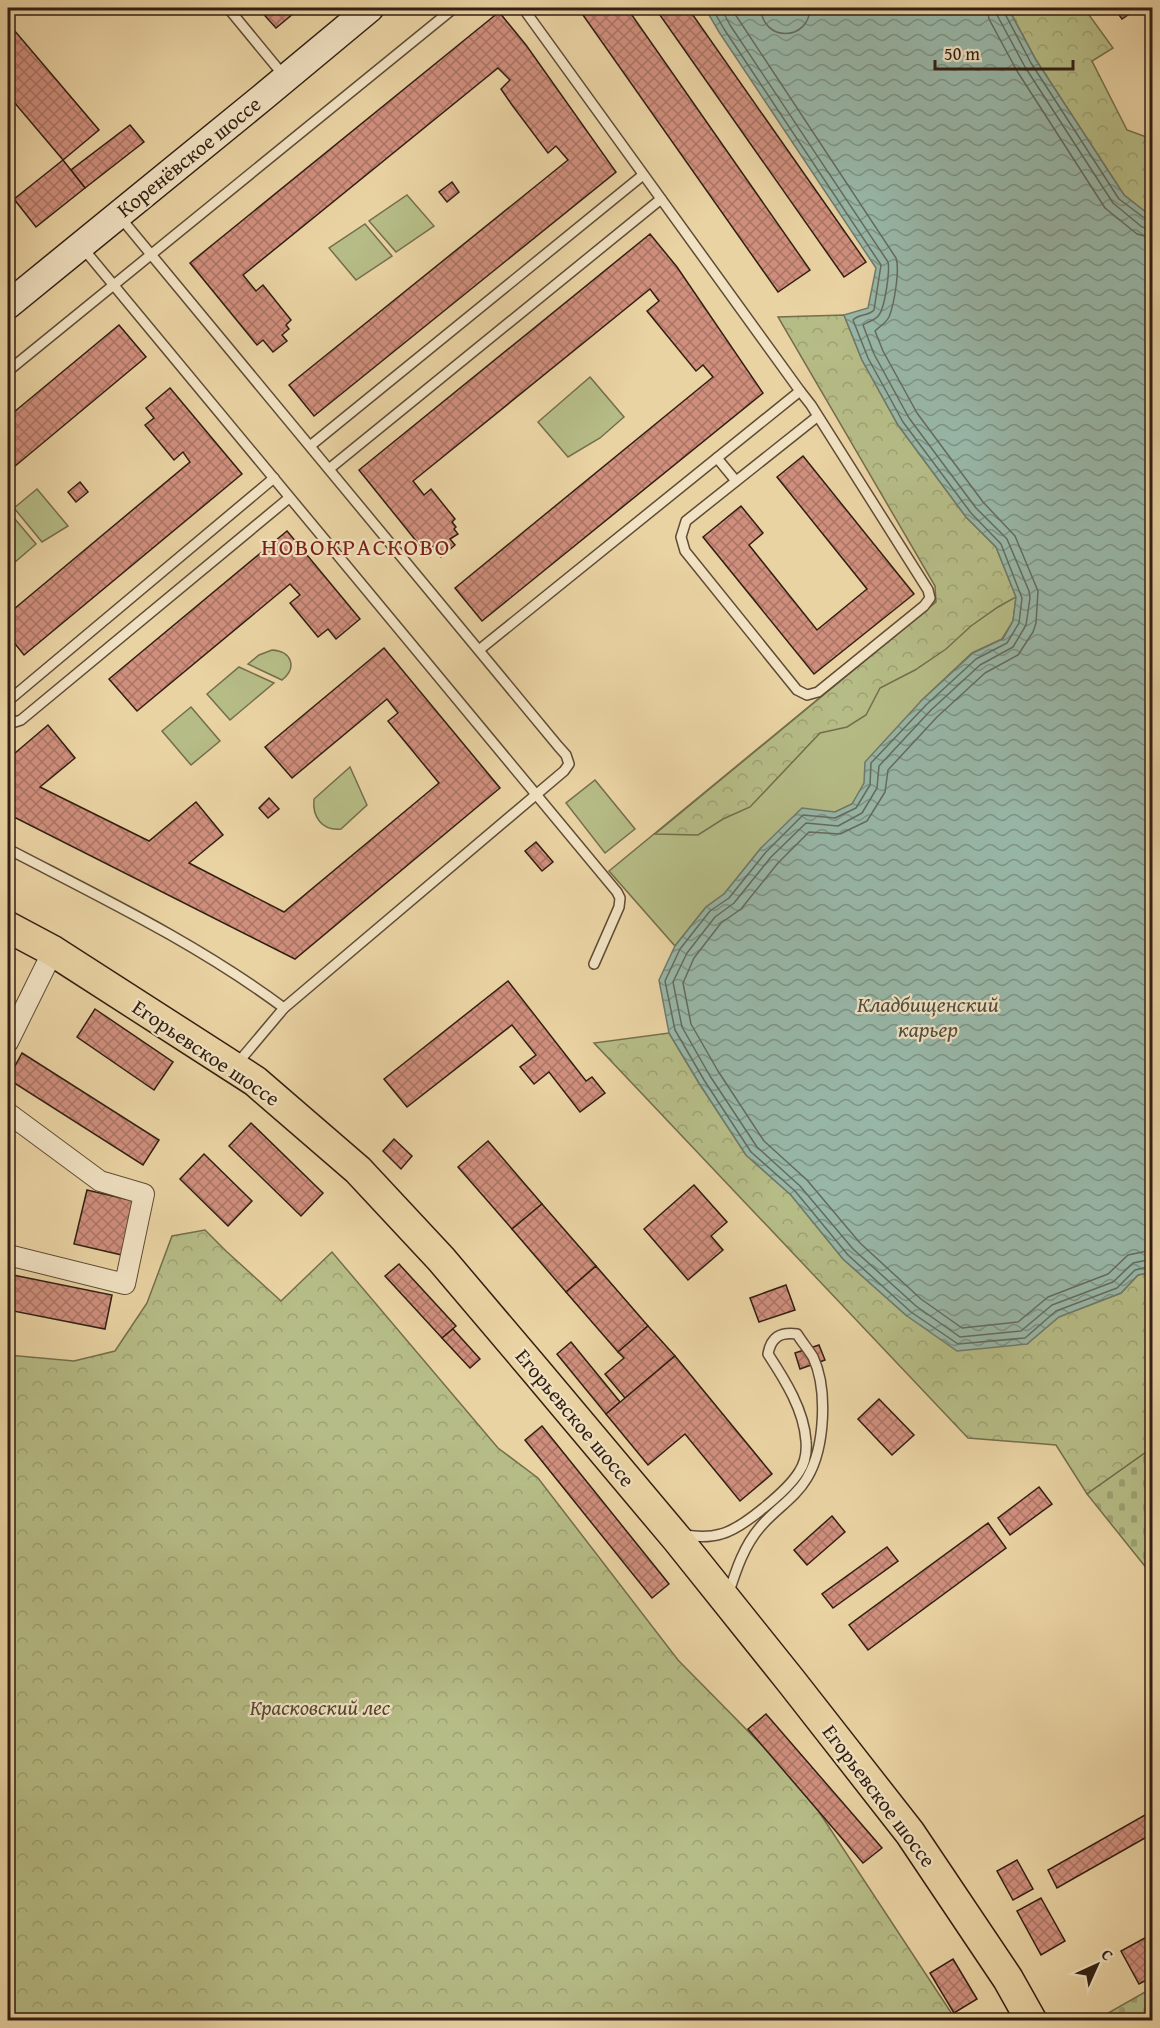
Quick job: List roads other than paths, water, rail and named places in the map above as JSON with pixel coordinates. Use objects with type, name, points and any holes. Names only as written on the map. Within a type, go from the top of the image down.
[{"type":"main road","name":"Коренёвское шоссе","points":[[8,305],[370,8]]},
{"type":"main road","name":"Егорьевское шоссе","points":[[8,927],[53,951],[255,1081],[358,1170],[441,1259],[727,1600],[910,1833],[1008,1979],[1031,2020]]},
{"type":"street","points":[[8,1042],[53,951]]},
{"type":"street","points":[[8,1113],[99,1181],[144,1194],[126,1284],[8,1255]]},
{"type":"lane","points":[[228,8],[286,78]]},
{"type":"lane","points":[[8,371],[453,8]]},
{"type":"lane","points":[[523,8],[818,416],[928,590],[930,598],[924,606],[818,692],[807,695],[797,690],[685,551],[681,537],[686,521],[818,416]]},
{"type":"lane","points":[[310,446],[643,175]]},
{"type":"lane","points":[[329,469],[661,199]]},
{"type":"lane","points":[[118,215],[566,755],[569,764],[536,795],[284,1008],[234,1068]]},
{"type":"lane","points":[[80,245],[617,892],[620,898],[619,907],[594,964]]},
{"type":"lane","points":[[479,651],[800,391]]},
{"type":"lane","points":[[717,458],[736,481]]},
{"type":"lane","points":[[8,701],[274,478]]},
{"type":"lane","points":[[8,717],[15,722],[21,720],[289,498]]},
{"type":"lane","points":[[8,849],[163,930],[258,989],[284,1008]]},
{"type":"lane","points":[[672,1533],[701,1538],[722,1534],[738,1527],[768,1504],[798,1474],[805,1459],[804,1427],[785,1379],[768,1354],[770,1344],[778,1336],[787,1333],[797,1334],[813,1359],[822,1389],[822,1434],[817,1456],[806,1479],[783,1506],[762,1525],[740,1558],[727,1600]]},
{"type":"water","name":"Кладбищенский карьер","points":[[705,8],[775,8],[786,11],[791,8],[1008,8],[1036,60],[1124,195],[1152,217],[1152,1272],[1138,1275],[1121,1293],[1059,1317],[1027,1344],[957,1351],[907,1316],[843,1259],[791,1195],[746,1155],[669,1033],[659,980],[675,946],[706,907],[724,894],[761,848],[802,808],[835,812],[852,804],[864,783],[865,762],[921,701],[973,653],[1003,639],[1013,621],[1016,597],[996,547],[966,517],[898,425],[862,360],[844,315],[868,308],[876,268]]},
{"type":"district","name":"НОВОКРАСКОВО","points":[[356,547]]},
{"type":"park label","name":"Красковский лес","points":[[320,1708]]}]
